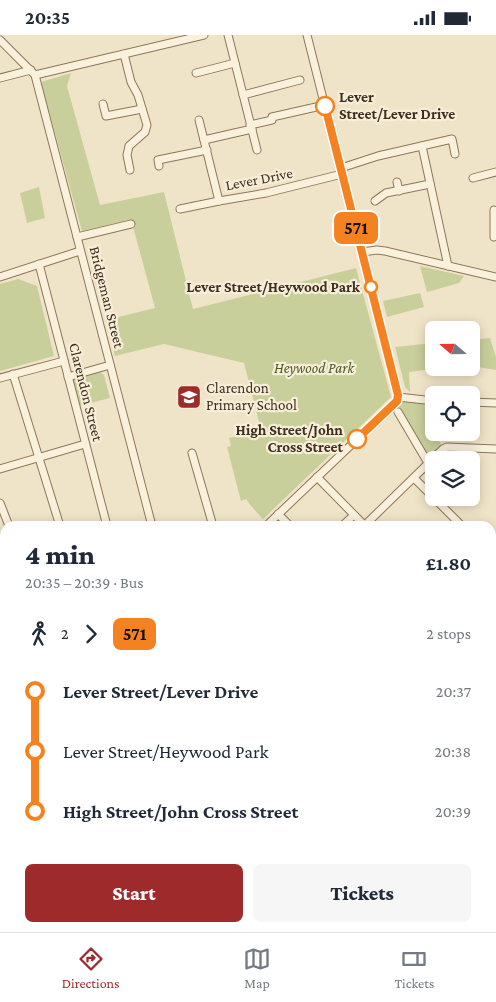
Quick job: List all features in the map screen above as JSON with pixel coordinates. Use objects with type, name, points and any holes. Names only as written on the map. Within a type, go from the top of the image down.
[{"type":"street","points":[[0,78],[124,54],[204,35]]},
{"type":"street","points":[[228,35],[257,150]]},
{"type":"street","points":[[271,521],[394,404],[398,397],[307,35]]},
{"type":"street","points":[[0,40],[33,73]]},
{"type":"street","points":[[124,54],[131,82],[138,95],[147,129],[129,147],[127,155],[130,170]]},
{"type":"street","points":[[196,73],[235,63]]},
{"type":"street","name":"Bridgeman Street","points":[[33,73],[151,521]]},
{"type":"street","points":[[243,95],[300,80]]},
{"type":"street","points":[[103,103],[106,116],[142,109]]},
{"type":"street","points":[[204,140],[272,120],[272,117],[325,105]]},
{"type":"street","points":[[199,120],[219,201]]},
{"type":"street","name":"Lever Drive","points":[[180,209],[268,193],[342,171],[378,156],[452,139],[455,154]]},
{"type":"street","points":[[422,146],[448,266]]},
{"type":"street","points":[[159,166],[158,160],[206,150]]},
{"type":"street","points":[[473,178],[496,173]]},
{"type":"street","points":[[397,182],[399,191]]},
{"type":"street","points":[[375,201],[386,193],[430,184]]},
{"type":"street","points":[[494,210],[494,237]]},
{"type":"street","points":[[77,237],[131,224]]},
{"type":"street","points":[[0,277],[80,251]]},
{"type":"street","points":[[362,252],[385,251],[496,277]]},
{"type":"street","name":"Clarendon Street","points":[[39,265],[106,521]]},
{"type":"street","points":[[0,378],[64,361]]},
{"type":"street","points":[[68,377],[110,365]]},
{"type":"street","points":[[13,374],[58,521]]},
{"type":"street","points":[[398,397],[425,400]]},
{"type":"street","points":[[480,402],[496,403]]},
{"type":"street","points":[[398,412],[425,458]]},
{"type":"street","points":[[404,422],[412,417]]},
{"type":"street","points":[[0,469],[85,444]]},
{"type":"street","points":[[441,451],[447,447],[496,449]]},
{"type":"street","points":[[192,453],[212,521]]},
{"type":"street","points":[[370,521],[425,466]]},
{"type":"street","points":[[317,477],[360,521]]},
{"type":"street","points":[[414,478],[457,521]]},
{"type":"street","points":[[0,503],[6,521]]},
{"type":"street","points":[[278,514],[285,521]]},
{"type":"street","points":[[347,521],[354,515]]},
{"type":"green space","name":"Heywood Park","points":[[71,73],[67,86],[100,205],[164,192],[193,309],[356,268],[391,397],[263,519],[246,499],[241,501],[227,447],[231,446],[229,438],[261,430],[244,363],[164,344],[115,356],[106,320],[155,308],[132,223],[83,235],[41,82]]},
{"type":"green space","points":[[39,187],[45,218],[27,223],[20,193]]},
{"type":"green space","points":[[420,266],[464,276],[459,283],[427,292]]},
{"type":"green space","points":[[18,279],[37,286],[54,356],[0,371],[0,284]]},
{"type":"green space","points":[[420,293],[424,307],[387,317],[383,301]]},
{"type":"green space","points":[[490,338],[496,357],[496,370],[480,367],[480,339]]},
{"type":"green space","points":[[425,344],[425,370],[409,372],[410,392],[405,387],[395,347]]},
{"type":"green space","points":[[100,372],[104,375],[110,398],[79,406],[73,379]]},
{"type":"green space","points":[[398,397],[424,401],[425,441],[440,441],[443,449],[441,451],[425,451],[425,458],[394,404]]},
{"type":"bus line","name":"571","points":[[325,106],[398,395],[397,401],[357,439]]},
{"type":"place","name":"Lever Street/Lever Drive","points":[[325,106]]},
{"type":"place","name":"Lever Street/Heywood Park","points":[[371,287]]},
{"type":"place","name":"Clarendon Primary School","points":[[189,397]]},
{"type":"place","name":"High Street/John Cross Street","points":[[357,439]]}]
